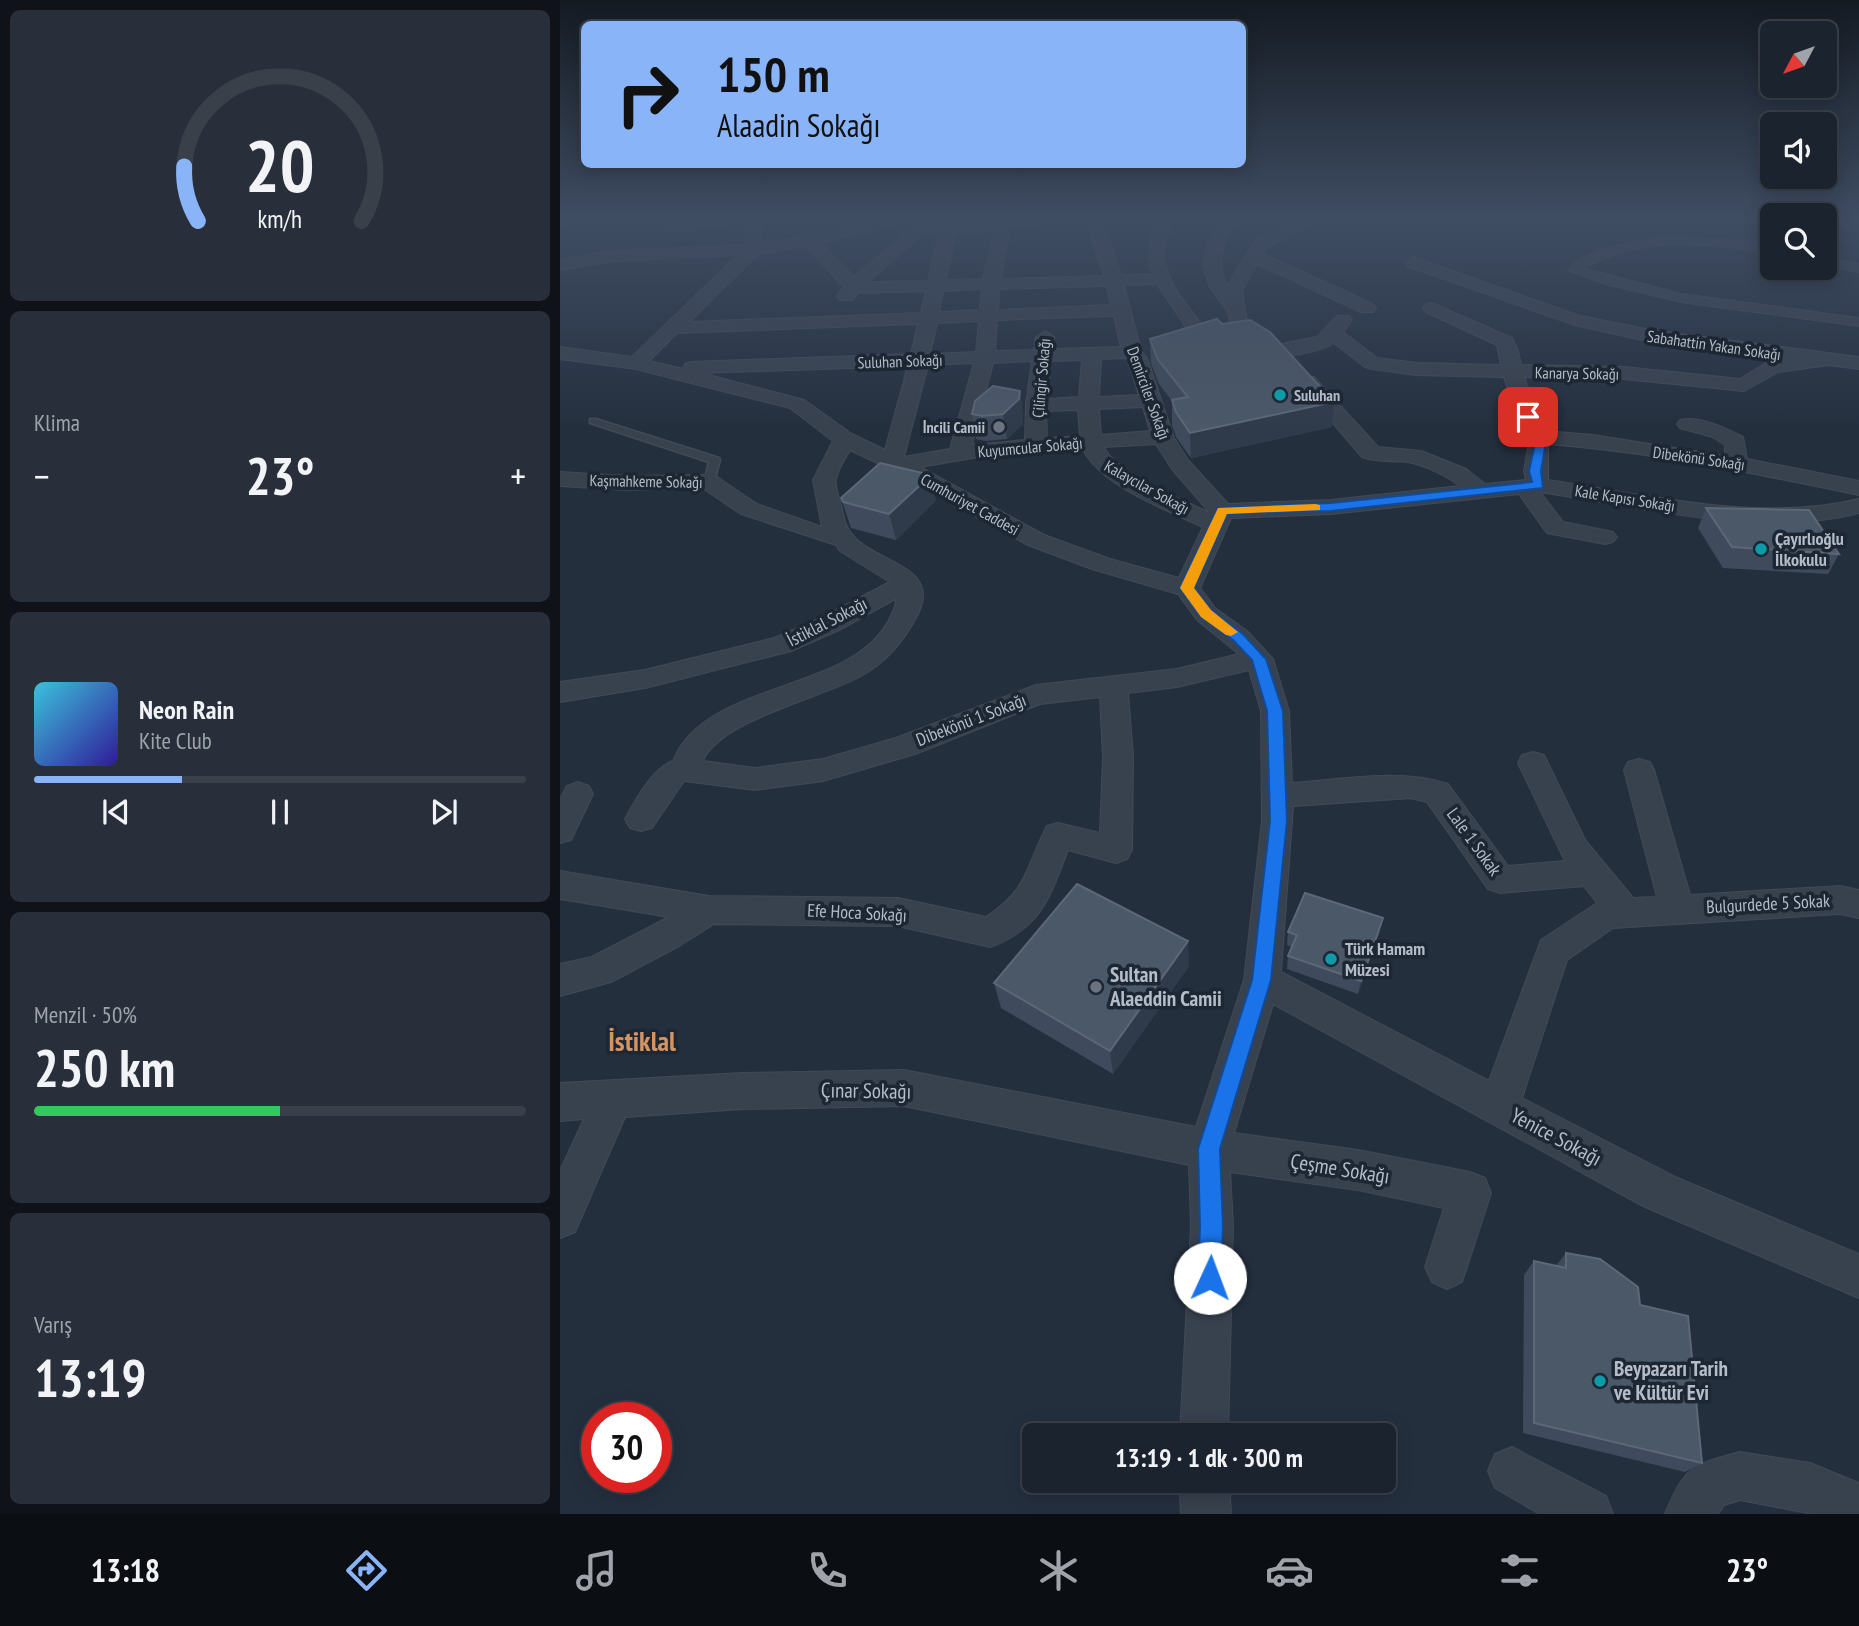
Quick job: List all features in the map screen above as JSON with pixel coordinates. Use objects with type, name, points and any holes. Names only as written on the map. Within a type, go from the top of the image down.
[{"type":"street","points":[[636,363],[712,289]]},
{"type":"street","points":[[803,394],[823,364],[846,297],[852,289]]},
{"type":"street","points":[[895,463],[934,289]]},
{"type":"street","points":[[958,454],[985,359],[992,289]]},
{"type":"street","name":"Demirciler Sokağı","points":[[1117,289],[1135,355],[1163,437],[1220,518]]},
{"type":"street","points":[[1170,289],[1203,338]]},
{"type":"street","points":[[1219,289],[1238,321],[1278,350],[1370,452],[1413,456],[1458,474],[1482,493]]},
{"type":"street","points":[[1234,289],[1238,321]]},
{"type":"street","points":[[1278,350],[1321,343],[1333,334],[1338,323],[1367,308],[1325,289]]},
{"type":"street","name":"Sabahattin Yakan Sokağı","points":[[1487,289],[1575,320],[1656,337],[1859,363]]},
{"type":"street","points":[[1638,289],[1707,305],[1859,322]]},
{"type":"street","points":[[1432,308],[1505,342],[1512,372],[1539,448],[1532,486],[1555,528],[1605,537]]},
{"type":"street","points":[[671,328],[1121,310]]},
{"type":"street","name":"Çilingir Sokağı","points":[[1036,444],[1036,405],[1047,313]]},
{"type":"street","points":[[1181,345],[1238,321]]},
{"type":"street","name":"Kanarya Sokağı","points":[[1333,334],[1372,363],[1388,366],[1512,372],[1624,373],[1744,385],[1773,367],[1825,360]]},
{"type":"street","name":"Suluhan Sokağı","points":[[668,370],[756,364],[1135,355],[1159,352]]},
{"type":"street","name":"Cumhuriyet Caddesi","points":[[560,353],[636,363],[803,394],[844,439],[895,463],[1036,540],[1101,564],[1187,588]]},
{"type":"street","name":"Kalaycılar Sokağı","points":[[1092,355],[1089,402],[1092,441],[1098,459],[1114,471],[1220,518]]},
{"type":"street","points":[[1036,405],[1150,401]]},
{"type":"street","points":[[1687,424],[1720,433],[1735,442],[1727,462],[1728,514]]},
{"type":"street","name":"Kuyumcular Sokağı","points":[[895,463],[1036,444],[1163,437]]},
{"type":"street","name":"Dibekönü Sokağı","points":[[1537,438],[1593,441],[1727,462],[1859,488]]},
{"type":"street","points":[[641,819],[674,772],[685,770],[686,759],[710,733],[745,711],[850,670],[893,637],[912,595],[908,582],[849,546],[834,528],[824,480],[844,439]]},
{"type":"street","name":"Kaşmahkeme Sokağı","points":[[560,479],[627,483],[709,482],[749,509],[844,540]]},
{"type":"street","name":"Kale Kapısı Sokağı","points":[[1220,518],[1532,486],[1728,514],[1832,513],[1859,506]]},
{"type":"street","points":[[1204,1423],[1212,1226],[1209,1149],[1262,980],[1279,821],[1275,711],[1259,659],[1238,637],[1206,614],[1187,588],[1220,518]]},
{"type":"street","name":"İstiklal Sokağı","points":[[560,692],[645,679],[782,645],[830,624],[908,582]]},
{"type":"street","name":"Dibekönü 1 Sokağı","points":[[685,770],[755,779],[824,770],[905,746],[1036,695],[1177,678],[1259,659]]},
{"type":"street","name":"Efe Hoca Sokağı","points":[[709,910],[898,912],[990,932],[1015,916],[1032,899],[1058,835],[1116,850],[1118,757],[1114,687]]},
{"type":"street","points":[[1533,763],[1573,848],[1625,913]]},
{"type":"street","points":[[1639,770],[1676,910]]},
{"type":"street","name":"Lale 1 Sokak","points":[[1278,795],[1411,787],[1437,792],[1500,880],[1592,872]]},
{"type":"street","points":[[560,831],[578,794]]},
{"type":"street","points":[[560,885],[709,910]]},
{"type":"street","name":"Bulgurdede 5 Sokak","points":[[1499,1107],[1553,951],[1606,914],[1840,900],[1859,904]]},
{"type":"street","points":[[560,980],[598,971],[667,936],[709,910]]},
{"type":"street","name":"Yenice Sokağı","points":[[1262,980],[1660,1192],[1859,1276]]},
{"type":"street","name":"Çınar Sokağı","points":[[560,1102],[743,1091],[904,1088],[1209,1149]]},
{"type":"street","points":[[560,1217],[614,1098]]},
{"type":"street","name":"Çeşme Sokağı","points":[[1209,1149],[1358,1170],[1470,1193],[1447,1267]]},
{"type":"street","points":[[1512,1471],[1588,1514]]},
{"type":"street","points":[[1690,1514],[1708,1485],[1740,1476],[1810,1488],[1859,1507]]},
{"type":"street","points":[[1205,1493],[1206,1514]]},
{"type":"lane","points":[[593,421],[715,460],[709,482]]},
{"type":"building","points":[[1217,319],[1222,324],[1250,320],[1270,332],[1334,402],[1190,433],[1176,412],[1172,400],[1188,397],[1158,360],[1150,339]]},
{"type":"building","points":[[993,386],[1020,391],[1019,399],[1003,414],[972,414],[975,401]]},
{"type":"building","points":[[880,463],[931,475],[889,514],[843,502],[841,498]]},
{"type":"building","points":[[1706,508],[1809,510],[1839,554],[1732,547]]},
{"type":"building","name":"Sultan Alaeddin Camii","points":[[1077,884],[1188,941],[1110,1051],[994,983]]},
{"type":"building","name":"Türk Hamam Müzesi","points":[[1305,893],[1383,918],[1361,981],[1288,956],[1297,935],[1288,932]]},
{"type":"building","name":"Beypazarı Tarih ve Kültür Evi","points":[[1566,1253],[1600,1259],[1638,1287],[1640,1305],[1688,1316],[1702,1463],[1534,1423],[1534,1261],[1566,1268]]},
{"type":"slow traffic","points":[[1231,632],[1206,614],[1187,588],[1222,511],[1315,508]]},
{"type":"place","name":"Suluhan","points":[[1280,395]]},
{"type":"place","name":"İncili Camii","points":[[999,427]]},
{"type":"place","name":"Çayırlıoğlu İlkokulu","points":[[1761,549]]},
{"type":"place","name":"Türk Hamam Müzesi","points":[[1331,959]]},
{"type":"place","name":"Sultan Alaeddin Camii","points":[[1096,987]]},
{"type":"place","name":"Beypazarı Tarih ve Kültür Evi","points":[[1600,1381]]},
{"type":"district","name":"İstiklal","points":[[642,1041]]},
{"type":"route","points":[[1210,1278],[1212,1226],[1209,1149],[1262,980],[1279,821],[1275,711],[1259,659],[1238,637],[1206,614],[1187,588],[1222,511],[1331,507],[1538,485],[1535,471],[1539,448],[1528,417]]}]
